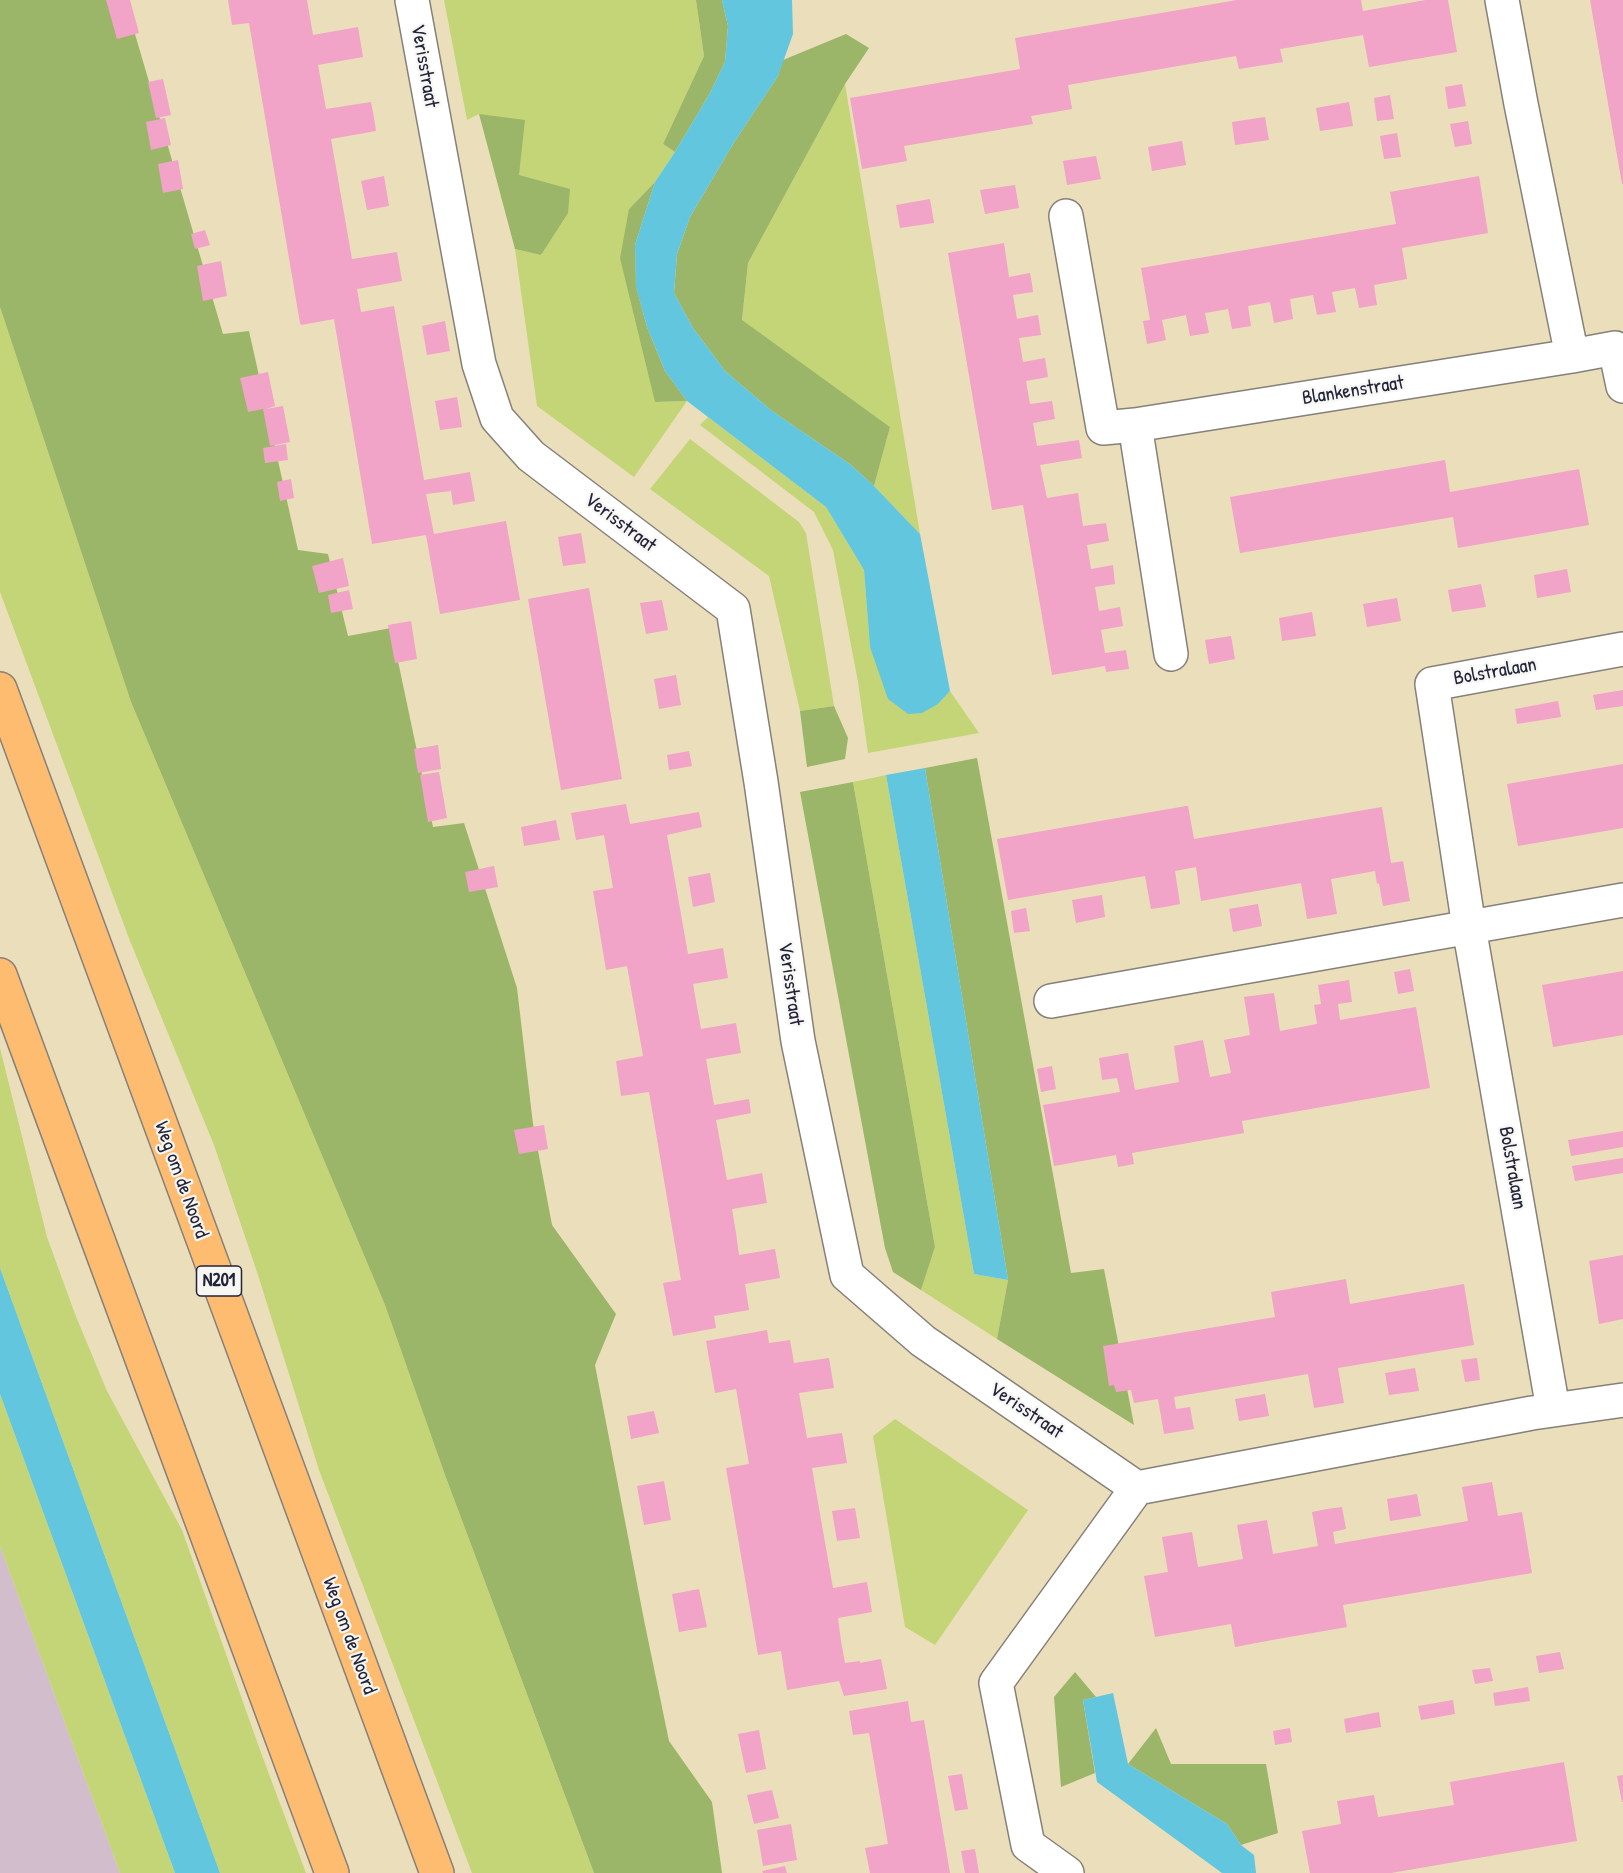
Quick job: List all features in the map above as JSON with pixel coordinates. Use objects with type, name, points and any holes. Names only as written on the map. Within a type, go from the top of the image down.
[{"type":"highway","name":"Weg om de Noord","points":[[0,689],[437,1873]]},
{"type":"highway","points":[[0,975],[332,1873]]},
{"type":"street","name":"Verisstraat","points":[[412,0],[479,363],[497,418],[531,456],[734,609],[798,1041],[847,1275],[923,1341],[1137,1488]]},
{"type":"street","points":[[1502,0],[1572,356]]},
{"type":"street","name":"Blankenstraat","points":[[1066,216],[1102,428],[1135,425],[1615,348],[1623,386]]},
{"type":"street","points":[[1135,425],[1171,654]]},
{"type":"street","name":"Bolstralaan","points":[[1553,1409],[1469,927],[1432,684],[1623,649]]},
{"type":"street","points":[[1051,1002],[1623,900]]},
{"type":"street","points":[[1067,1873],[1028,1845],[996,1683],[1137,1488],[1553,1409],[1623,1400]]},
{"type":"shaded area","points":[[0,1546],[120,1873],[0,1873]]},
{"type":"green space","points":[[0,0],[125,0],[223,334],[249,331],[298,550],[328,554],[348,636],[391,628],[433,827],[464,823],[517,988],[533,1124],[552,1225],[616,1314],[595,1365],[669,1741],[712,1802],[722,1873],[594,1873],[445,1475],[385,1305],[131,702],[0,307]]},
{"type":"green space","points":[[444,0],[696,0],[704,56],[663,144],[675,152],[655,182],[629,209],[655,402],[687,401],[634,477],[537,406],[515,249],[542,255],[519,175],[479,114],[467,120]]},
{"type":"green space","points":[[696,0],[722,0],[728,26],[725,62],[710,93],[675,152],[663,144],[704,56]]},
{"type":"green space","points":[[846,34],[869,48],[845,84],[748,263],[742,320],[890,427],[874,486],[851,465],[772,411],[725,371],[693,328],[674,293],[677,254],[690,217],[733,144],[778,76],[783,60]]},
{"type":"green space","points":[[845,84],[920,534],[874,486],[890,427],[742,321],[748,263]]},
{"type":"green space","points":[[479,114],[525,120],[519,175],[570,189],[568,213],[541,255],[515,249]]},
{"type":"green space","points":[[655,182],[635,245],[636,287],[647,327],[665,371],[687,401],[655,402],[620,258],[629,209]]},
{"type":"green space","points":[[0,307],[131,702],[385,1305],[445,1475],[594,1873],[472,1873],[319,1470],[258,1275],[214,1145],[130,941],[0,592]]},
{"type":"green space","points":[[708,417],[826,507],[864,570],[870,647],[938,704],[950,691],[979,733],[868,753],[858,682],[833,550],[814,512],[700,425]]},
{"type":"green space","points":[[690,439],[799,522],[806,533],[834,706],[800,711],[769,576],[650,489]]},
{"type":"green space","points":[[834,706],[848,738],[845,759],[807,767],[800,711]]},
{"type":"green space","points":[[977,758],[1071,1273],[1104,1269],[1134,1425],[997,1339],[1008,1280],[925,768]]},
{"type":"green space","points":[[886,775],[974,1274],[1008,1280],[997,1339],[921,1290],[935,1247],[853,782]]},
{"type":"green space","points":[[853,782],[935,1247],[921,1290],[893,1272],[885,1248],[800,792]]},
{"type":"green space","points":[[0,1048],[47,1237],[75,1314],[107,1391],[182,1530],[306,1873],[220,1873],[0,1268]]},
{"type":"green space","points":[[0,1394],[175,1873],[120,1873],[0,1546]]},
{"type":"green space","points":[[895,1419],[1028,1510],[935,1645],[905,1627],[873,1436]]},
{"type":"green space","points":[[1075,1672],[1096,1697],[1083,1700],[1095,1773],[1061,1787],[1054,1697]]},
{"type":"green space","points":[[1156,1728],[1171,1764],[1266,1764],[1278,1833],[1241,1845],[1227,1824],[1128,1764]]},
{"type":"water","points":[[722,0],[792,0],[793,34],[778,76],[733,144],[690,217],[677,254],[674,293],[693,328],[725,371],[772,411],[851,465],[920,534],[950,691],[938,704],[922,713],[908,714],[888,699],[870,647],[864,570],[826,507],[687,401],[665,371],[647,327],[636,287],[635,245],[655,182],[710,93],[725,62],[728,26]]},
{"type":"water","points":[[925,768],[1008,1280],[974,1274],[886,775]]},
{"type":"water","points":[[0,1268],[220,1873],[175,1873],[0,1394]]},
{"type":"water","points":[[1113,1693],[1128,1764],[1227,1824],[1241,1845],[1254,1855],[1256,1873],[1222,1873],[1097,1782],[1083,1700]]},
{"type":"building","points":[[106,0],[130,0],[139,33],[117,39]]},
{"type":"building","points":[[228,0],[307,0],[313,35],[358,27],[363,57],[318,65],[326,109],[371,102],[374,118],[376,131],[331,139],[352,259],[397,252],[402,281],[357,289],[361,312],[394,306],[424,480],[470,472],[475,501],[453,505],[451,491],[426,494],[434,534],[506,521],[520,600],[440,614],[426,535],[372,544],[334,319],[301,325],[300,323],[249,23],[232,25]]},
{"type":"building","points":[[1237,0],[1361,0],[1363,11],[1426,0],[1448,0],[1457,52],[1369,67],[1363,35],[1280,49],[1283,62],[1239,69],[1236,56],[1068,85],[1072,109],[1031,116],[1033,124],[904,146],[907,161],[862,169],[850,98],[1020,69],[1015,38]]},
{"type":"building","points":[[1590,0],[1623,0],[1623,184],[1622,184]]},
{"type":"building","points":[[163,79],[171,115],[156,118],[148,82]]},
{"type":"building","points":[[1462,84],[1466,106],[1448,109],[1445,87]]},
{"type":"building","points":[[1390,95],[1394,119],[1377,121],[1374,98]]},
{"type":"building","points":[[1349,102],[1353,126],[1320,131],[1316,108]]},
{"type":"building","points":[[1265,117],[1269,140],[1235,145],[1232,122]]},
{"type":"building","points":[[165,118],[171,145],[151,150],[146,122]]},
{"type":"building","points":[[1468,121],[1472,144],[1455,147],[1450,124]]},
{"type":"building","points":[[1397,133],[1401,157],[1384,159],[1380,136]]},
{"type":"building","points":[[1182,141],[1186,165],[1152,171],[1148,147]]},
{"type":"building","points":[[1096,156],[1101,179],[1067,185],[1063,161]]},
{"type":"building","points":[[178,160],[183,189],[163,193],[158,164]]},
{"type":"building","points":[[384,176],[389,206],[367,210],[361,181]]},
{"type":"building","points":[[1479,176],[1488,233],[1402,248],[1407,279],[1374,285],[1377,305],[1359,308],[1355,288],[1332,292],[1336,312],[1317,315],[1313,295],[1290,299],[1293,319],[1274,323],[1270,302],[1248,306],[1251,326],[1232,329],[1228,309],[1205,313],[1209,333],[1190,336],[1186,315],[1162,320],[1166,340],[1147,344],[1143,321],[1150,320],[1141,268],[1396,224],[1390,192]]},
{"type":"building","points":[[1015,185],[1019,208],[985,214],[980,190]]},
{"type":"building","points":[[930,199],[934,223],[900,228],[896,205]]},
{"type":"building","points":[[205,230],[210,245],[195,249],[191,234]]},
{"type":"building","points":[[1004,243],[1009,277],[1030,273],[1032,284],[1033,292],[1013,295],[1017,319],[1038,315],[1041,335],[1019,338],[1023,362],[1045,358],[1048,377],[1026,381],[1030,404],[1052,401],[1055,419],[1033,423],[1037,446],[1079,440],[1082,458],[1040,465],[1047,498],[1078,493],[1083,526],[1106,523],[1109,541],[1087,545],[1091,569],[1113,565],[1115,584],[1095,587],[1099,611],[1120,607],[1123,626],[1101,630],[1105,653],[1126,650],[1129,669],[1106,672],[1105,666],[1052,675],[1023,505],[992,510],[948,253]]},
{"type":"building","points":[[221,261],[227,296],[203,301],[197,266]]},
{"type":"building","points":[[445,321],[450,351],[427,355],[422,326]]},
{"type":"building","points":[[268,372],[275,406],[266,409],[283,406],[290,442],[270,446],[263,409],[248,412],[240,378]]},
{"type":"building","points":[[457,397],[462,427],[440,430],[435,401]]},
{"type":"building","points":[[286,444],[288,460],[265,463],[263,448]]},
{"type":"building","points":[[1445,460],[1450,492],[1579,469],[1589,525],[1458,548],[1453,517],[1240,553],[1230,497]]},
{"type":"building","points":[[291,479],[294,498],[280,501],[277,482]]},
{"type":"building","points":[[581,533],[586,563],[563,566],[558,537]]},
{"type":"building","points":[[343,558],[349,586],[319,593],[312,566]]},
{"type":"building","points":[[1567,569],[1571,592],[1537,598],[1534,575]]},
{"type":"building","points":[[1481,584],[1486,607],[1452,612],[1448,590]]},
{"type":"building","points":[[589,588],[622,779],[561,790],[528,599]]},
{"type":"building","points":[[349,590],[353,609],[331,613],[328,595]]},
{"type":"building","points":[[1397,598],[1401,621],[1367,627],[1363,604]]},
{"type":"building","points":[[662,600],[668,630],[646,634],[640,603]]},
{"type":"building","points":[[1312,612],[1316,636],[1282,641],[1279,618]]},
{"type":"building","points":[[411,621],[417,659],[395,663],[388,625]]},
{"type":"building","points":[[1231,636],[1235,659],[1209,664],[1205,640]]},
{"type":"building","points":[[676,675],[681,705],[659,709],[654,679]]},
{"type":"building","points":[[1623,690],[1623,706],[1596,710],[1593,695]]},
{"type":"building","points":[[1558,701],[1561,717],[1517,724],[1515,709]]},
{"type":"building","points":[[438,745],[441,769],[418,773],[414,749]]},
{"type":"building","points":[[689,751],[692,766],[669,770],[667,755]]},
{"type":"building","points":[[1623,764],[1623,828],[1518,846],[1507,784]]},
{"type":"building","points":[[439,772],[447,818],[428,822],[420,775]]},
{"type":"building","points":[[626,804],[630,824],[699,812],[702,827],[667,835],[688,954],[723,948],[728,978],[693,984],[701,1029],[736,1023],[741,1053],[706,1059],[714,1105],[749,1099],[751,1113],[716,1120],[727,1180],[762,1173],[767,1203],[732,1209],[739,1255],[775,1249],[780,1278],[745,1284],[749,1310],[714,1316],[716,1328],[673,1336],[663,1283],[681,1280],[649,1092],[621,1096],[616,1061],[643,1056],[627,966],[606,970],[593,891],[613,888],[604,835],[576,840],[571,813]]},
{"type":"building","points":[[1188,806],[1194,839],[1382,807],[1391,863],[1403,861],[1410,901],[1383,906],[1375,871],[1331,879],[1337,914],[1307,919],[1301,883],[1201,901],[1196,867],[1175,871],[1180,904],[1165,907],[1151,909],[1145,876],[1008,900],[997,839]]},
{"type":"building","points":[[556,820],[560,840],[524,846],[521,827]]},
{"type":"building","points":[[494,866],[498,887],[469,892],[465,872]]},
{"type":"building","points":[[710,873],[715,902],[693,907],[688,877]]},
{"type":"building","points":[[1102,895],[1105,917],[1076,923],[1072,900]]},
{"type":"building","points":[[1258,904],[1262,926],[1233,932],[1229,909]]},
{"type":"building","points":[[1026,908],[1030,931],[1014,933],[1011,911]]},
{"type":"building","points":[[1410,969],[1414,991],[1398,994],[1394,972]]},
{"type":"building","points":[[1623,971],[1623,1035],[1553,1047],[1542,985]]},
{"type":"building","points":[[1349,980],[1352,1002],[1338,1004],[1340,1020],[1416,1007],[1430,1088],[1242,1121],[1244,1133],[1132,1153],[1134,1164],[1118,1167],[1116,1155],[1054,1166],[1043,1105],[1120,1092],[1117,1078],[1102,1080],[1099,1058],[1128,1053],[1135,1090],[1179,1082],[1174,1046],[1203,1040],[1210,1077],[1231,1073],[1224,1040],[1250,1035],[1244,997],[1274,993],[1280,1031],[1317,1024],[1314,1005],[1321,1004],[1318,985]]},
{"type":"building","points":[[1052,1066],[1056,1089],[1041,1092],[1037,1069]]},
{"type":"building","points":[[544,1125],[548,1149],[519,1154],[514,1130]]},
{"type":"building","points":[[1623,1131],[1623,1147],[1571,1156],[1568,1140]]},
{"type":"building","points":[[1623,1158],[1623,1173],[1575,1181],[1572,1166]]},
{"type":"building","points":[[1623,1255],[1623,1319],[1599,1324],[1589,1261]]},
{"type":"building","points":[[1346,1279],[1350,1304],[1464,1284],[1474,1345],[1338,1368],[1344,1403],[1314,1408],[1308,1374],[1174,1397],[1176,1409],[1190,1407],[1194,1429],[1164,1434],[1158,1399],[1134,1403],[1131,1390],[1116,1392],[1114,1385],[1109,1386],[1103,1346],[1275,1317],[1271,1292]]},
{"type":"building","points":[[767,1330],[769,1343],[790,1340],[794,1363],[829,1358],[834,1388],[799,1393],[807,1438],[842,1433],[847,1463],[812,1468],[833,1588],[867,1582],[872,1612],[838,1618],[841,1641],[845,1663],[881,1659],[887,1689],[844,1696],[839,1681],[787,1690],[781,1651],[758,1655],[726,1468],[749,1464],[736,1389],[715,1393],[706,1341]]},
{"type":"building","points":[[1477,1358],[1480,1380],[1465,1382],[1461,1360]]},
{"type":"building","points":[[1415,1368],[1419,1391],[1389,1395],[1385,1373]]},
{"type":"building","points":[[1265,1394],[1269,1416],[1239,1421],[1235,1399]]},
{"type":"building","points":[[654,1411],[659,1433],[631,1439],[627,1416]]},
{"type":"building","points":[[664,1481],[671,1520],[644,1525],[637,1486]]},
{"type":"building","points":[[1492,1482],[1498,1516],[1522,1512],[1532,1573],[1343,1605],[1347,1627],[1235,1647],[1231,1624],[1155,1637],[1144,1576],[1168,1572],[1162,1537],[1192,1532],[1198,1567],[1243,1559],[1237,1525],[1267,1520],[1273,1554],[1318,1546],[1312,1512],[1327,1509],[1342,1507],[1346,1529],[1333,1532],[1335,1544],[1468,1521],[1462,1487]]},
{"type":"building","points":[[1417,1494],[1421,1516],[1390,1521],[1387,1499]]},
{"type":"building","points":[[855,1508],[860,1538],[837,1541],[832,1511]]},
{"type":"building","points":[[699,1589],[707,1627],[679,1632],[672,1594]]},
{"type":"building","points":[[1560,1652],[1564,1669],[1539,1673],[1536,1656]]},
{"type":"building","points":[[1490,1668],[1493,1681],[1475,1684],[1472,1670]]},
{"type":"building","points":[[1528,1687],[1530,1701],[1495,1706],[1493,1693]]},
{"type":"building","points":[[1453,1700],[1455,1714],[1421,1720],[1418,1706]]},
{"type":"building","points":[[908,1701],[911,1722],[924,1720],[950,1873],[870,1873],[865,1848],[888,1844],[869,1733],[853,1735],[849,1711]]},
{"type":"building","points":[[1379,1712],[1381,1727],[1346,1733],[1344,1719]]},
{"type":"building","points":[[1290,1728],[1292,1742],[1275,1745],[1273,1731]]},
{"type":"building","points":[[759,1730],[766,1769],[746,1773],[738,1734]]},
{"type":"building","points":[[1564,1762],[1577,1841],[1391,1873],[1310,1873],[1302,1831],[1341,1824],[1337,1801],[1374,1795],[1378,1817],[1454,1805],[1450,1782]]},
{"type":"building","points":[[962,1774],[968,1809],[955,1811],[948,1776]]},
{"type":"building","points":[[1623,1775],[1623,1802],[1622,1802],[1617,1776]]},
{"type":"building","points":[[772,1790],[779,1818],[754,1824],[747,1795]]},
{"type":"building","points":[[791,1824],[797,1860],[763,1866],[757,1830]]},
{"type":"building","points":[[975,1849],[979,1873],[965,1873],[961,1851]]},
{"type":"building","points":[[785,1866],[787,1873],[763,1873],[762,1871]]}]
